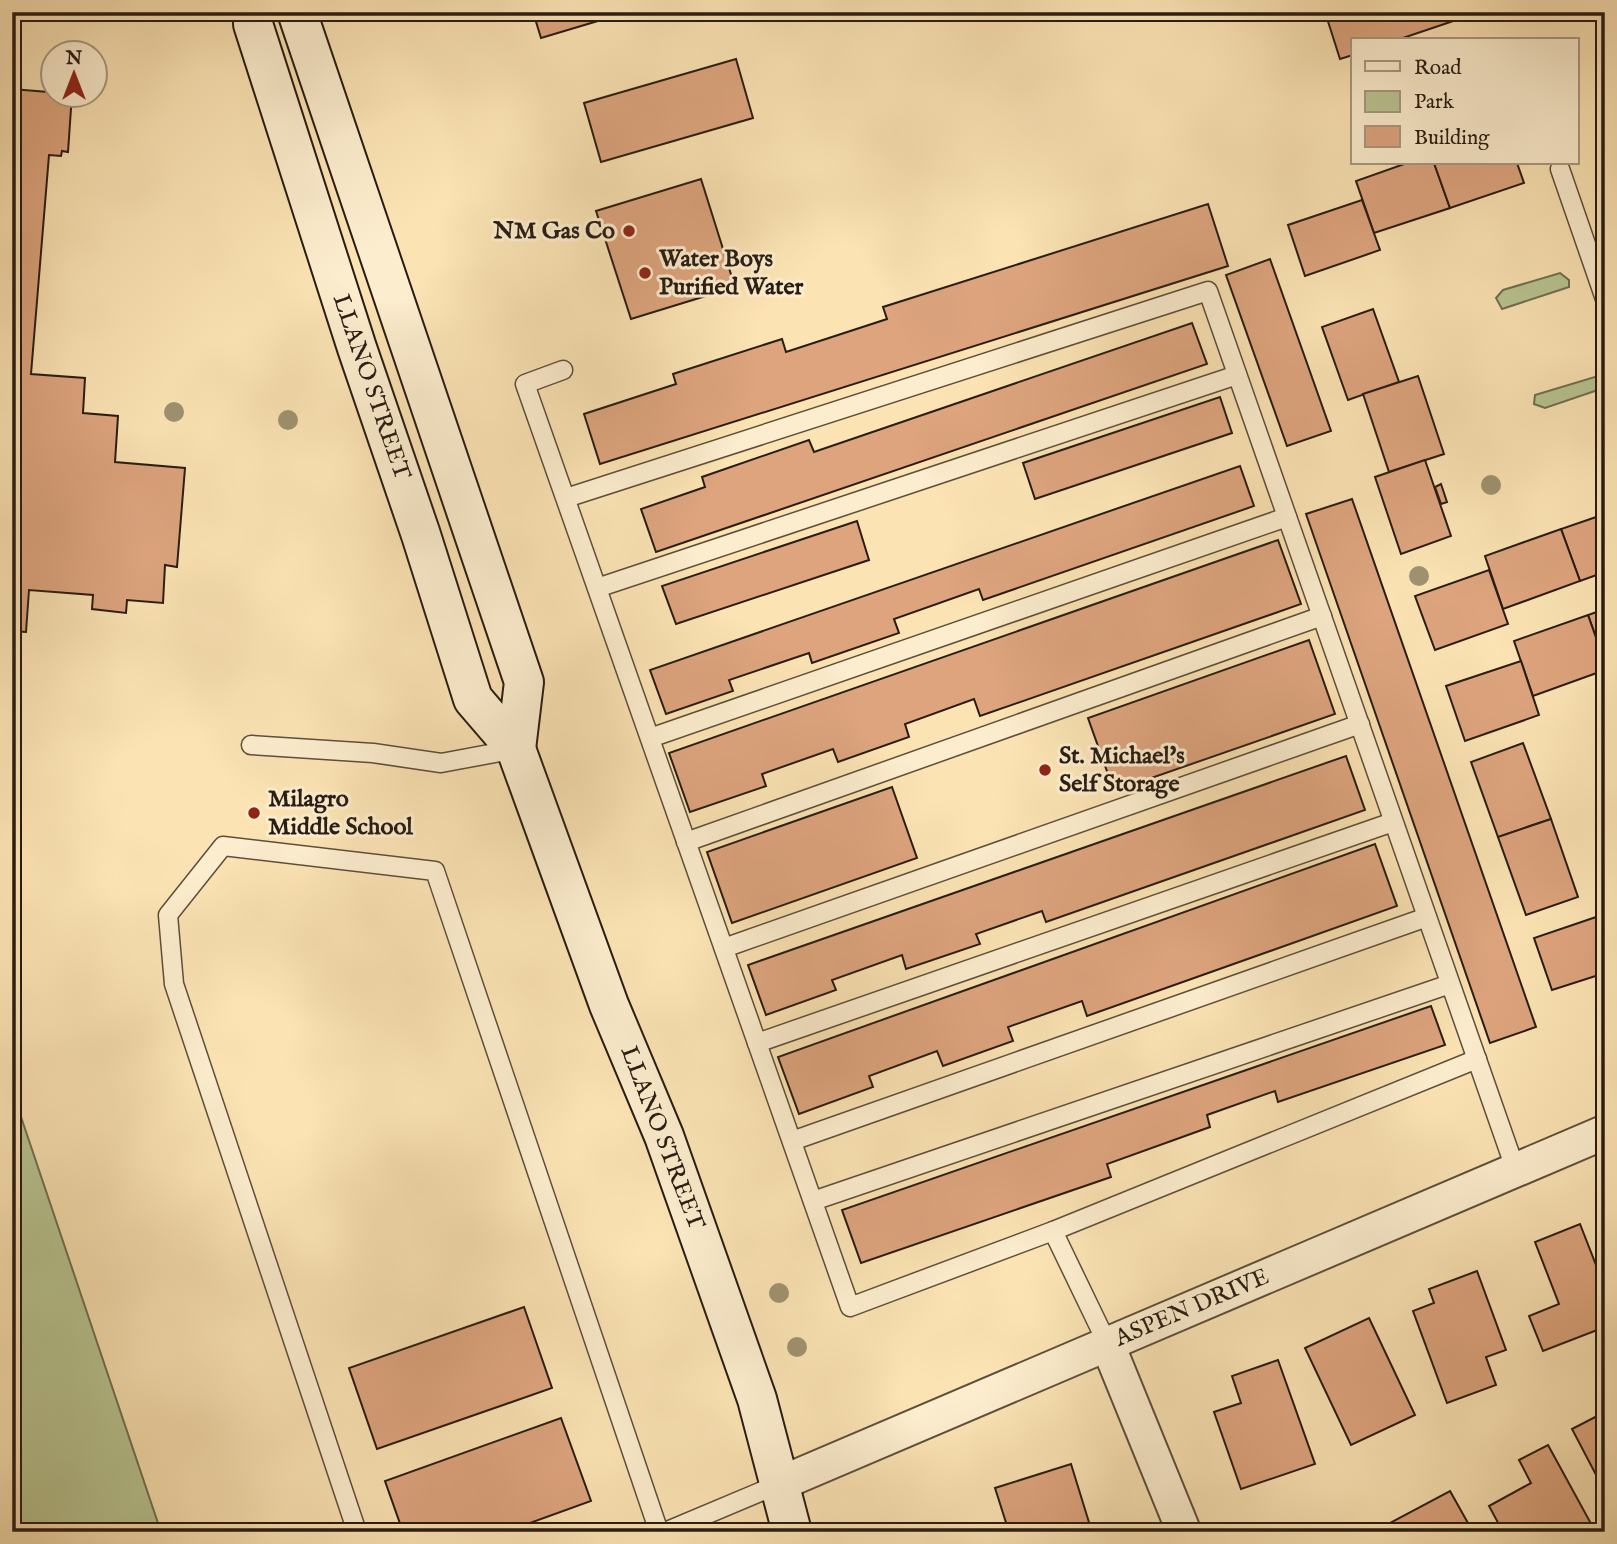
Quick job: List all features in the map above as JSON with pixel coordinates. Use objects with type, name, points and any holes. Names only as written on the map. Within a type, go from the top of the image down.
[{"type":"street","name":"LLANO STREET","points":[[254,12],[253,24],[343,354],[421,536],[473,699],[516,749],[609,1005],[664,1136],[757,1399],[792,1532]]},
{"type":"street","name":"LLANO STREET","points":[[297,12],[524,682],[516,749]]},
{"type":"street","points":[[343,354],[404,332]]},
{"type":"street","name":"ASPEN DRIVE","points":[[779,1484],[1605,1132]]},
{"type":"street","points":[[1107,1343],[1184,1532]]},
{"type":"lane","points":[[1560,169],[1605,299]]},
{"type":"lane","points":[[566,498],[1208,291],[1516,1171]]},
{"type":"lane","points":[[563,370],[525,384],[850,1307],[1054,1231],[1477,1059]]},
{"type":"lane","points":[[597,588],[1237,375]]},
{"type":"lane","points":[[650,738],[1287,517]]},
{"type":"lane","points":[[686,842],[1321,616]]},
{"type":"lane","points":[[724,948],[1360,724]]},
{"type":"lane","points":[[251,745],[373,754],[441,763],[516,749]]},
{"type":"lane","points":[[757,1043],[1393,822]]},
{"type":"lane","points":[[357,1532],[174,984],[168,915],[223,846],[435,871],[659,1532]]},
{"type":"lane","points":[[792,1141],[1427,917]]},
{"type":"lane","points":[[813,1201],[1450,984]]},
{"type":"lane","points":[[1054,1231],[1107,1343]]},
{"type":"lane","points":[[665,1532],[779,1484]]},
{"type":"green space","points":[[1560,273],[1569,280],[1569,287],[1502,309],[1496,298],[1503,290]]},
{"type":"green space","points":[[1598,376],[1604,380],[1601,389],[1545,408],[1534,404],[1535,395]]},
{"type":"green space","points":[[17,1105],[161,1532],[12,1532],[12,1106]]},
{"type":"building","points":[[533,12],[628,12],[541,38]]},
{"type":"building","points":[[1325,12],[1480,12],[1403,38],[1351,38],[1351,56],[1340,59]]},
{"type":"building","points":[[736,59],[753,118],[601,162],[584,103]]},
{"type":"building","points":[[12,89],[38,91],[38,108],[71,108],[68,152],[62,151],[61,156],[49,155],[31,374],[85,378],[83,413],[118,416],[115,462],[185,468],[177,567],[165,565],[163,603],[127,600],[126,613],[92,609],[93,595],[29,590],[26,632],[12,631]]},
{"type":"building","points":[[1404,164],[1434,164],[1450,208],[1374,233],[1356,181]]},
{"type":"building","points":[[1434,164],[1517,164],[1524,183],[1450,208]]},
{"type":"building","points":[[701,179],[735,287],[631,319],[596,211]]},
{"type":"building","points":[[1362,200],[1380,250],[1305,276],[1288,225]]},
{"type":"building","points":[[1208,204],[1228,266],[600,464],[584,414],[676,384],[673,374],[782,339],[786,352],[887,319],[883,307]]},
{"type":"building","points":[[1270,259],[1331,431],[1287,446],[1226,275]]},
{"type":"building","points":[[1373,309],[1399,382],[1348,400],[1322,327]]},
{"type":"building","points":[[1192,323],[1207,364],[656,552],[641,509],[705,487],[702,477],[809,440],[814,452]]},
{"type":"building","points":[[1418,376],[1444,454],[1389,472],[1363,394]]},
{"type":"building","points":[[1220,397],[1232,433],[1035,499],[1023,463]]},
{"type":"building","points":[[1425,460],[1451,536],[1401,554],[1375,477]]},
{"type":"building","points":[[1240,466],[1254,506],[983,600],[979,589],[894,619],[899,633],[812,663],[809,653],[729,680],[733,691],[666,714],[650,670]]},
{"type":"building","points":[[1441,484],[1447,502],[1441,504],[1435,487]]},
{"type":"building","points":[[1352,499],[1536,1027],[1490,1043],[1306,514]]},
{"type":"building","points":[[1605,514],[1605,572],[1580,581],[1561,529]]},
{"type":"building","points":[[857,521],[869,560],[676,624],[662,586]]},
{"type":"building","points":[[1561,529],[1580,581],[1503,609],[1485,556]]},
{"type":"building","points":[[1278,540],[1301,604],[980,716],[974,699],[905,724],[909,737],[838,762],[833,749],[762,774],[766,786],[690,812],[669,753]]},
{"type":"building","points":[[1489,570],[1508,624],[1435,650],[1415,596]]},
{"type":"building","points":[[1605,609],[1605,663],[1588,615]]},
{"type":"building","points":[[1588,615],[1605,670],[1533,696],[1514,641]]},
{"type":"building","points":[[1309,640],[1335,714],[1114,791],[1088,718]]},
{"type":"building","points":[[1521,661],[1539,715],[1465,741],[1446,686]]},
{"type":"building","points":[[1523,743],[1551,819],[1498,837],[1471,762]]},
{"type":"building","points":[[1346,756],[1365,810],[1046,922],[1042,911],[976,934],[980,944],[906,969],[902,955],[832,980],[836,990],[766,1015],[748,965]]},
{"type":"building","points":[[892,787],[917,858],[732,923],[707,852]]},
{"type":"building","points":[[1551,819],[1578,897],[1526,915],[1498,837]]},
{"type":"building","points":[[1375,844],[1397,906],[1087,1016],[1082,1001],[1008,1027],[1013,1041],[943,1066],[937,1051],[869,1076],[873,1087],[799,1114],[778,1057]]},
{"type":"building","points":[[1605,914],[1605,973],[1552,990],[1534,938]]},
{"type":"building","points":[[1431,1006],[1445,1045],[1278,1102],[1275,1091],[1207,1115],[1210,1127],[1107,1164],[1111,1177],[861,1263],[842,1210]]},
{"type":"building","points":[[1580,1224],[1605,1288],[1605,1327],[1543,1351],[1529,1316],[1559,1304],[1535,1242]]},
{"type":"building","points":[[1477,1271],[1506,1350],[1486,1357],[1496,1385],[1447,1403],[1413,1311],[1434,1303],[1429,1289]]},
{"type":"building","points":[[524,1307],[552,1388],[377,1449],[349,1368]]},
{"type":"building","points":[[1369,1318],[1415,1415],[1351,1445],[1305,1348]]},
{"type":"building","points":[[1278,1360],[1315,1464],[1241,1489],[1214,1412],[1241,1403],[1232,1376]]},
{"type":"building","points":[[1605,1412],[1605,1492],[1572,1429]]},
{"type":"building","points":[[561,1418],[591,1501],[505,1532],[403,1532],[385,1481]]},
{"type":"building","points":[[1548,1445],[1595,1532],[1503,1532],[1489,1506],[1531,1483],[1519,1460]]},
{"type":"building","points":[[1071,1464],[1092,1532],[1009,1532],[995,1488]]},
{"type":"building","points":[[1450,1491],[1473,1532],[1375,1531]]},
{"type":"place","name":"NM Gas Co","points":[[629,231]]},
{"type":"place","name":"Water Boys Purified Water","points":[[645,273]]},
{"type":"place","name":"St. Michael's Self Storage","points":[[1045,770]]},
{"type":"place","name":"Milagro Middle School","points":[[254,813]]}]
